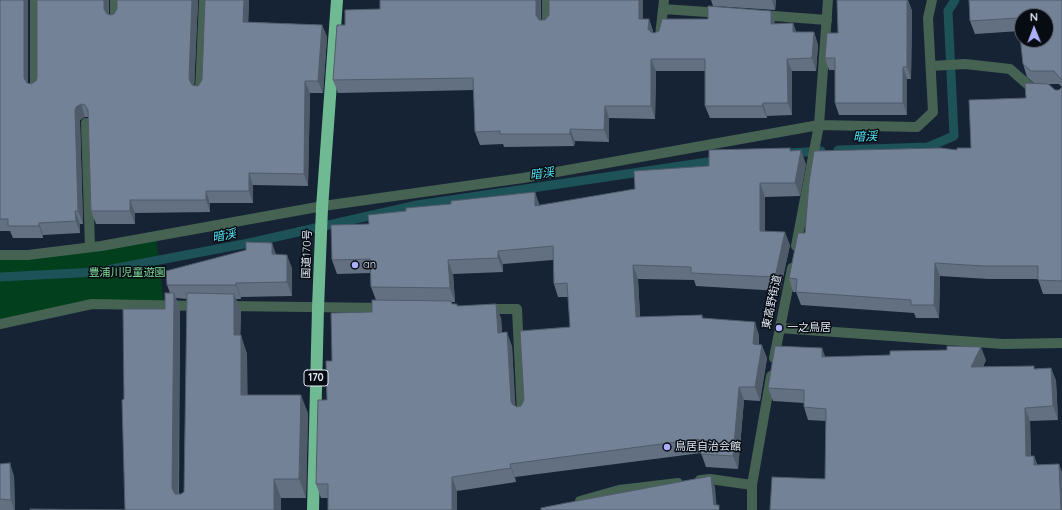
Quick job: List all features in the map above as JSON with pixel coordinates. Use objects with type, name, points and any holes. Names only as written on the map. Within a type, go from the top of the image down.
[{"type":"highway","name":"国道170号","points":[[313,510],[320,247],[337,0]]},
{"type":"street","points":[[35,0],[35,90]]},
{"type":"street","points":[[115,21],[116,0]]},
{"type":"street","points":[[200,92],[204,0]]},
{"type":"street","points":[[547,0],[547,27]]},
{"type":"street","name":"東高野街道","points":[[752,510],[752,485],[779,328],[811,171],[818,128],[828,0]]},
{"type":"street","points":[[0,255],[28,255],[90,247],[322,207],[523,178],[818,128],[917,127],[933,112],[928,18],[932,0]]},
{"type":"street","points":[[659,39],[663,5],[733,14]]},
{"type":"street","points":[[749,15],[827,20]]},
{"type":"street","points":[[931,66],[965,64],[1010,69],[1033,91],[1049,91]]},
{"type":"street","points":[[86,123],[90,247]]},
{"type":"street","points":[[0,324],[92,304],[187,309],[214,306],[398,308]]},
{"type":"street","points":[[478,309],[517,309],[522,414]]},
{"type":"street","points":[[779,328],[1003,344],[1062,343]]},
{"type":"street","points":[[567,506],[619,490],[710,479],[752,485]]},
{"type":"green space","name":"豊浦川児童遊園","points":[[156,236],[164,305],[97,304],[0,324],[0,256]]},
{"type":"building","points":[[0,0],[24,0],[24,78],[27,83],[31,84],[36,81],[37,78],[37,0],[104,0],[104,9],[107,14],[111,15],[114,14],[117,9],[117,0],[192,0],[189,79],[192,85],[198,86],[202,80],[205,0],[244,0],[243,22],[322,25],[318,81],[305,81],[304,174],[249,173],[249,191],[206,191],[206,200],[130,200],[130,211],[91,211],[88,110],[85,105],[81,104],[76,107],[75,111],[78,211],[75,211],[76,221],[39,223],[39,226],[8,226],[8,219],[0,219]]},
{"type":"building","points":[[380,0],[536,0],[536,15],[539,20],[545,20],[549,15],[549,0],[639,0],[639,19],[649,19],[648,29],[654,33],[659,31],[662,19],[708,19],[708,6],[771,11],[771,24],[793,23],[793,32],[814,32],[812,58],[787,59],[788,103],[763,103],[762,106],[705,106],[705,59],[651,59],[651,106],[605,106],[604,130],[570,129],[570,134],[500,134],[500,131],[475,132],[473,78],[333,80],[337,25],[345,25],[345,10],[380,9]]},
{"type":"building","points":[[837,0],[907,0],[907,67],[903,67],[903,103],[835,103],[835,58],[825,58],[827,33],[838,33]]},
{"type":"building","points":[[969,0],[1062,0],[1062,80],[1054,71],[1031,71],[1023,64],[1021,48],[1054,48],[1054,8],[1014,8],[1014,18],[970,21]]},
{"type":"building","points":[[1025,83],[1048,84],[1055,90],[1059,90],[1062,87],[1062,281],[1038,280],[1038,266],[983,266],[935,263],[934,305],[911,305],[911,300],[796,292],[797,279],[789,278],[798,233],[805,233],[809,183],[814,151],[941,148],[957,150],[957,148],[971,148],[969,100],[1026,98]]},
{"type":"building","points":[[790,148],[790,151],[801,150],[795,183],[760,183],[760,231],[785,232],[775,277],[691,273],[691,267],[633,265],[636,317],[702,315],[702,318],[755,322],[753,344],[762,345],[755,387],[739,387],[733,456],[701,454],[699,439],[510,464],[511,468],[452,477],[452,510],[328,510],[328,484],[316,484],[318,400],[327,400],[326,361],[332,361],[331,313],[372,312],[372,300],[451,301],[452,304],[457,304],[457,306],[496,304],[498,333],[507,332],[511,401],[512,404],[517,407],[521,406],[524,400],[520,331],[570,327],[567,283],[554,284],[553,246],[498,251],[498,258],[448,260],[450,288],[371,287],[370,259],[332,260],[331,225],[369,224],[368,215],[406,211],[406,208],[451,204],[451,201],[535,192],[535,206],[635,189],[634,171],[709,166],[709,150]]},
{"type":"building","points":[[246,242],[272,243],[272,254],[287,255],[287,282],[236,283],[236,285],[167,285],[166,271],[246,250]]},
{"type":"building","points":[[165,293],[174,293],[172,488],[175,494],[181,494],[184,492],[187,293],[234,294],[234,335],[241,335],[241,395],[301,395],[299,479],[274,479],[274,510],[125,510],[122,400],[124,399],[123,309],[165,309]]},
{"type":"building","points":[[775,346],[822,348],[822,357],[890,355],[890,351],[947,350],[947,346],[981,347],[971,367],[1034,366],[1034,369],[1051,368],[1053,406],[1025,408],[1026,456],[1034,456],[1034,465],[1059,464],[1061,510],[770,510],[772,477],[825,479],[826,409],[804,407],[804,390],[768,388]]},
{"type":"building","points":[[10,463],[11,500],[0,499],[0,464]]},
{"type":"building","points":[[711,476],[714,505],[719,505],[719,510],[541,510],[541,508],[566,503]]},
{"type":"building","points":[[30,509],[125,510],[30,510]]},
{"type":"waterway","name":"暗渓","points":[[838,150],[928,147],[954,136],[948,11],[955,0]]},
{"type":"waterway","name":"暗渓","points":[[790,153],[821,151]]},
{"type":"waterway","name":"暗渓","points":[[0,277],[96,272],[249,243],[417,205],[721,160]]},
{"type":"place","name":"an","points":[[355,265]]},
{"type":"place","name":"一之鳥居","points":[[779,328]]},
{"type":"place","name":"鳥居自治会館","points":[[667,447]]}]
